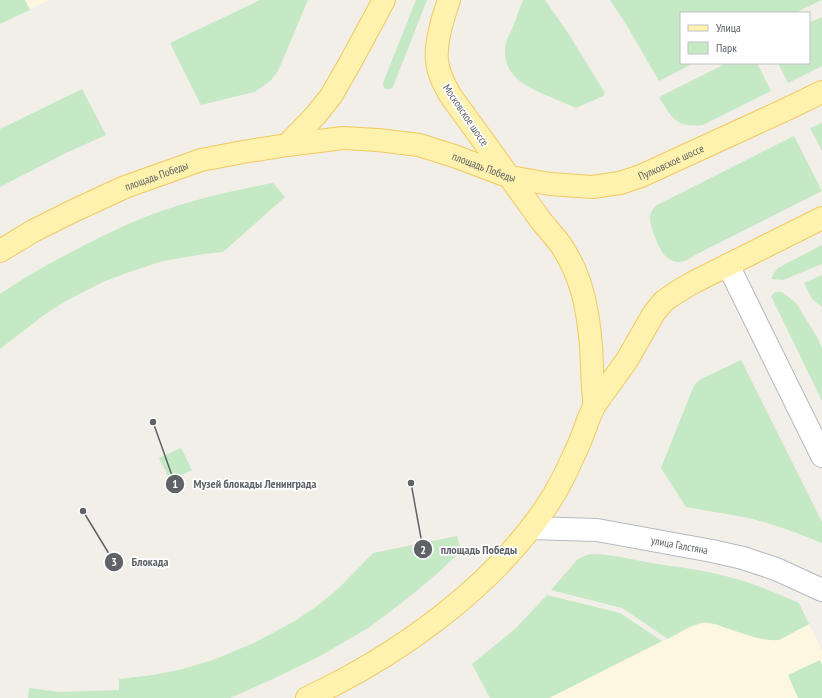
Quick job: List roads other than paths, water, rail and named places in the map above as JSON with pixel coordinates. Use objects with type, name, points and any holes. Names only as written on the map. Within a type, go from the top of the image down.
[{"type":"main road","points":[[287,145],[315,116],[331,96],[384,0]]},
{"type":"main road","name":"Московское шоссе","points":[[449,0],[438,40],[437,61],[442,79],[450,95],[510,177]]},
{"type":"main road","name":"Пулковское шоссе","points":[[510,177],[550,184],[592,187],[620,183],[641,176],[822,92]]},
{"type":"main road","name":"площадь Победы","points":[[0,251],[33,231],[125,187],[201,160],[287,145],[343,138],[412,144],[454,156],[510,177],[558,242],[569,259],[579,280],[586,304],[594,406],[578,447],[562,481],[531,528],[495,569],[467,595],[396,649],[326,689],[307,698]]},
{"type":"main road","points":[[594,406],[626,360],[654,313],[664,301],[677,292],[728,265],[822,218]]},
{"type":"street","points":[[728,265],[822,456]]},
{"type":"street","name":"улица Галстяна","points":[[531,528],[597,530],[712,551],[776,568],[822,590]]},
{"type":"place","name":"Музей блокады Ленинграда","points":[[153,422]]},
{"type":"place","name":"площадь Победы","points":[[411,483]]},
{"type":"place","name":"Блокада","points":[[83,511]]}]
